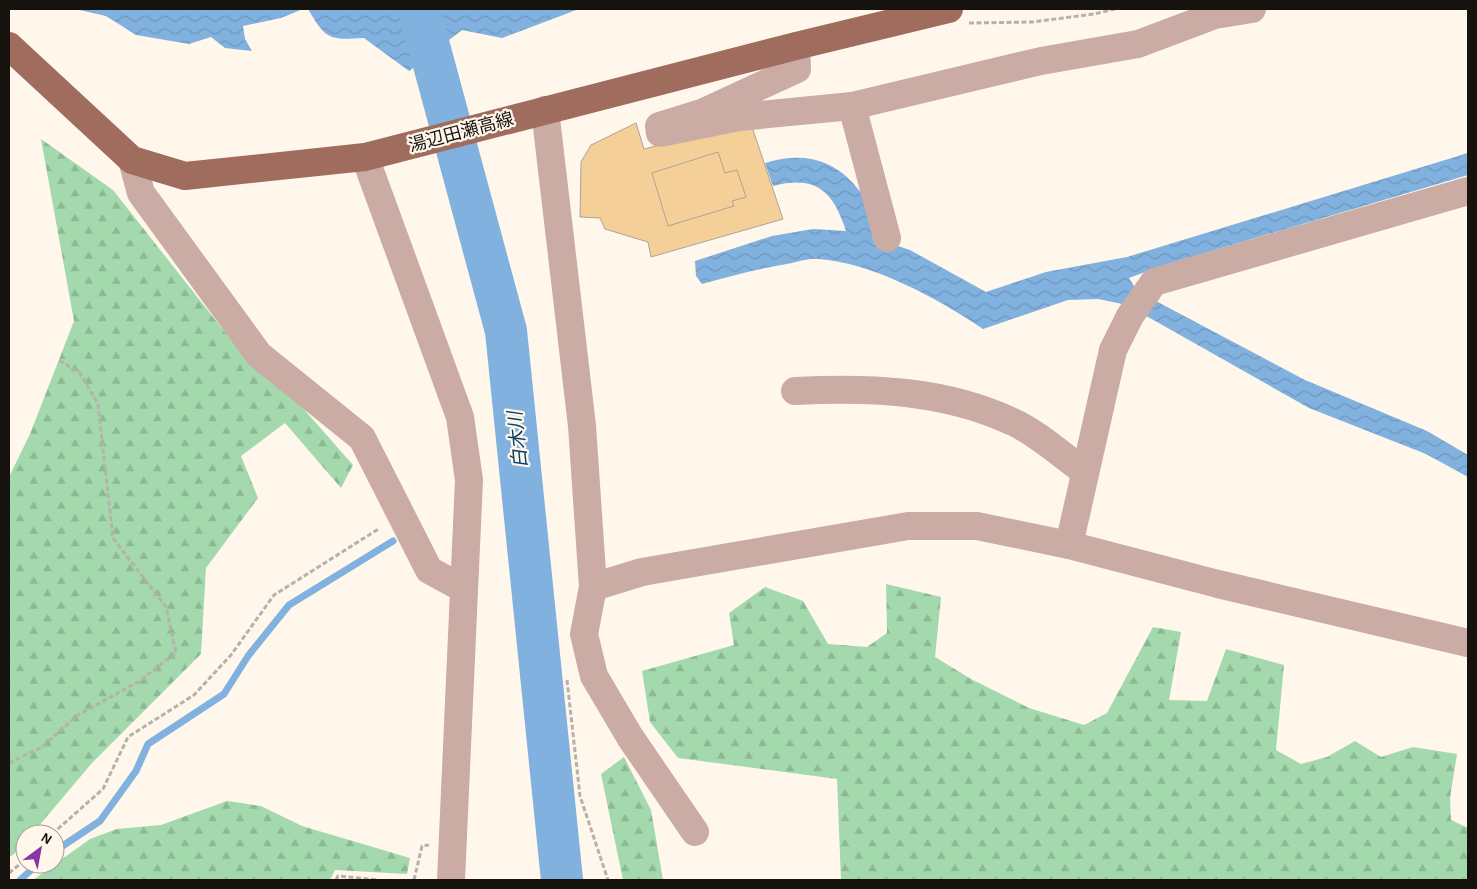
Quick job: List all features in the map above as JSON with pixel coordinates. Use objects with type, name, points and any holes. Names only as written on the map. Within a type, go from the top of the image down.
[{"type":"main road","name":"湯辺田瀬高線","points":[[9,46],[132,160],[184,176],[376,155],[796,46],[957,16]]},
{"type":"street","points":[[796,46],[797,69],[704,112],[659,126],[660,133],[739,117],[852,106],[1041,61],[1138,44],[1215,15],[1252,9]]},
{"type":"street","points":[[852,106],[887,238]]},
{"type":"street","points":[[545,110],[582,426],[593,587],[584,634],[594,676],[630,738],[695,832]]},
{"type":"street","points":[[376,155],[460,416],[469,480],[451,880]]},
{"type":"street","points":[[132,160],[140,193],[260,355],[362,438],[429,570],[464,589]]},
{"type":"street","points":[[1069,544],[1113,350],[1130,316],[1154,282],[1468,191]]},
{"type":"street","points":[[795,390],[828,389],[912,393],[967,404],[1015,422],[1085,472]]},
{"type":"street","points":[[593,587],[642,572],[908,526],[977,526],[1069,544],[1218,584],[1468,643]]},
{"type":"path","points":[[957,16],[975,24],[1032,22],[1094,14],[1115,9]]},
{"type":"path","points":[[9,763],[42,747],[78,715],[138,682],[176,653],[166,607],[113,538],[98,404],[80,373],[59,360]]},
{"type":"path","points":[[63,824],[103,789],[128,737],[194,696],[231,655],[274,595],[400,515]]},
{"type":"path","points":[[567,678],[580,796],[608,880]]},
{"type":"path","points":[[336,880],[338,876],[378,880]]},
{"type":"green space","points":[[41,139],[113,190],[243,355],[301,406],[353,465],[341,488],[285,423],[241,456],[258,498],[206,568],[201,654],[92,763],[40,824],[15,824],[15,853],[9,857],[9,477],[30,434],[74,321]]},
{"type":"green space","points":[[886,584],[941,597],[935,657],[971,679],[1029,708],[1084,725],[1107,713],[1153,627],[1181,632],[1169,700],[1207,701],[1226,649],[1284,665],[1276,750],[1301,764],[1327,757],[1355,741],[1381,757],[1413,747],[1457,754],[1450,798],[1451,820],[1468,828],[1468,880],[841,880],[837,779],[678,758],[650,722],[642,671],[734,645],[729,613],[765,587],[803,601],[828,644],[867,647],[887,633]]},
{"type":"green space","points":[[624,757],[651,810],[663,880],[623,880],[601,774]]},
{"type":"green space","points":[[227,801],[261,806],[302,826],[410,858],[407,874],[335,870],[330,880],[33,880],[41,874],[65,874],[65,857],[90,839],[117,829],[161,825]]},
{"type":"water","points":[[75,9],[303,9],[281,18],[243,26],[245,39],[252,51],[225,48],[211,37],[189,44],[136,35],[106,16]]},
{"type":"water","points":[[308,9],[579,9],[502,38],[462,30],[409,71],[364,38],[343,39],[330,36],[319,27]]},
{"type":"water","points":[[1468,153],[1468,175],[1161,266],[1129,278],[1137,291],[1305,380],[1427,431],[1468,455],[1468,477],[1426,454],[1309,408],[1127,305],[1098,299],[1068,300],[983,329],[925,294],[904,284],[860,267],[839,262],[808,259],[702,284],[696,276],[695,261],[772,236],[813,229],[846,231],[835,206],[829,196],[821,189],[801,183],[773,186],[765,163],[789,158],[812,159],[823,162],[843,174],[853,183],[863,195],[877,239],[910,250],[986,292],[1046,272],[1127,257]]},
{"type":"building","points":[[636,123],[644,149],[732,126],[751,124],[783,219],[651,257],[648,242],[605,229],[600,218],[580,217],[581,162],[591,145]]},
{"type":"building","points":[[718,152],[725,173],[737,170],[746,197],[732,201],[734,206],[668,226],[652,173]]},
{"type":"waterway","name":"白木川","points":[[419,9],[506,331],[562,880]]},
{"type":"waterway","points":[[65,844],[100,821],[136,771],[148,744],[224,694],[248,656],[289,605],[393,541]]},
{"type":"waterway","points":[[20,880],[27,874]]}]
